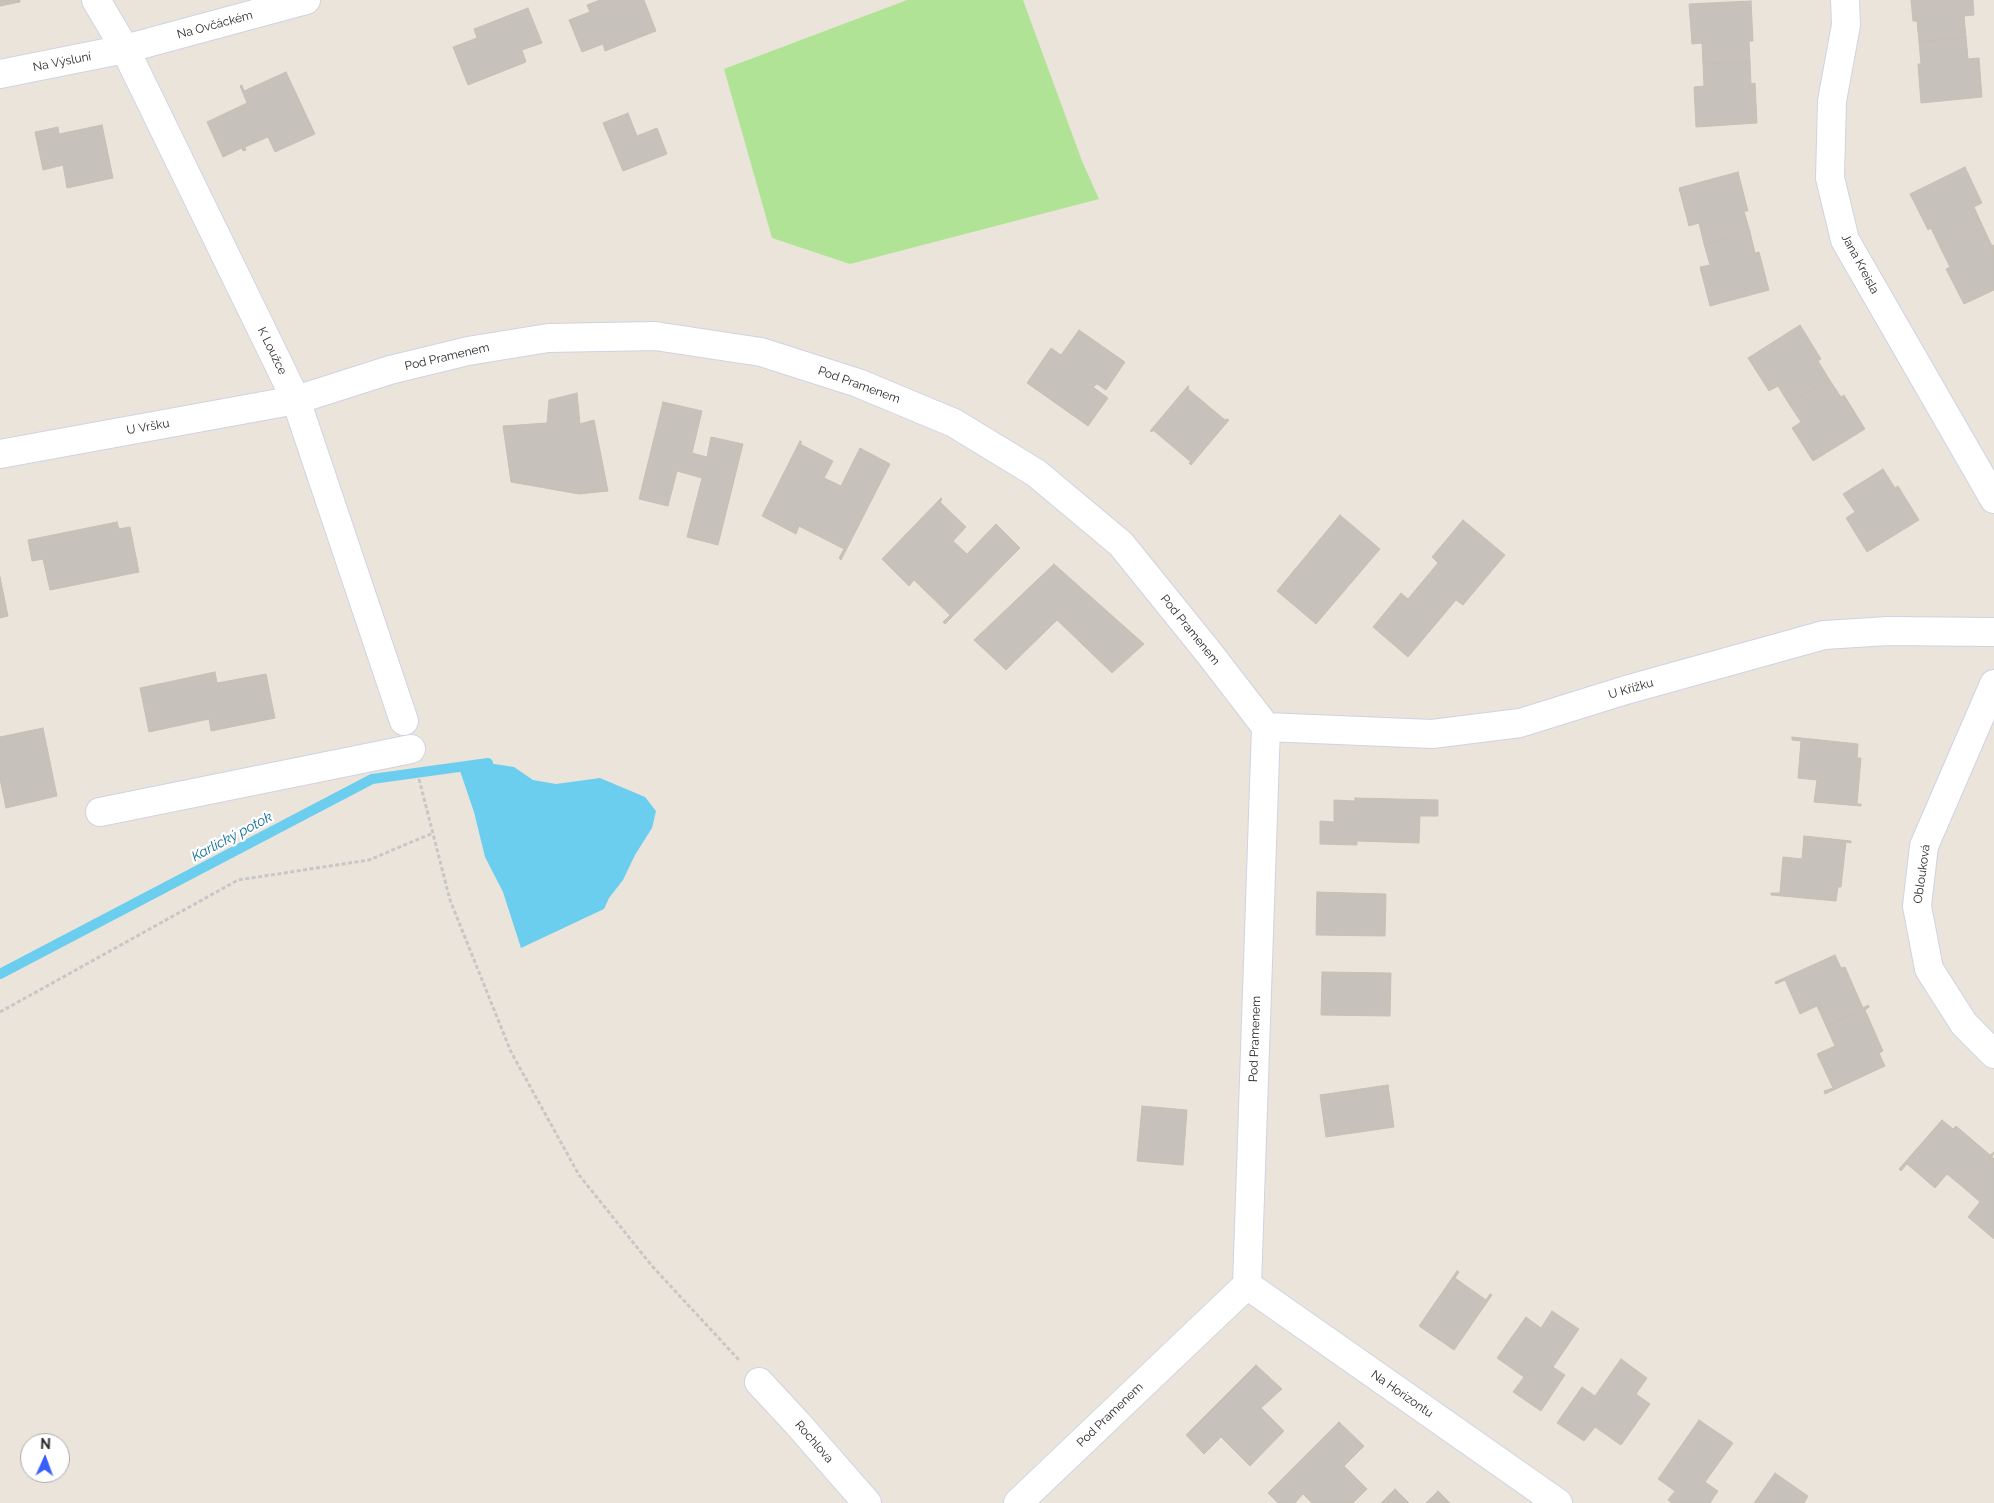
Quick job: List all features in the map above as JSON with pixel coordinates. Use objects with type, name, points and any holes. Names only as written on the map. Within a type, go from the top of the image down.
[{"type":"street","name":"K Loužce","points":[[96,0],[125,49],[296,400],[404,721]]},
{"type":"street","name":"Na Ovčáckém","points":[[125,49],[306,0]]},
{"type":"street","name":"Jana Kreisla","points":[[1845,0],[1846,25],[1832,101],[1830,178],[1845,240],[1994,499]]},
{"type":"street","name":"Na Výsluní","points":[[0,74],[125,49]]},
{"type":"street","name":"Pod Pramenem","points":[[296,400],[390,370],[468,351],[548,338],[655,336],[761,352],[858,383],[954,423],[1036,473],[1106,532],[1132,558],[1266,727],[1247,1286],[1018,1503]]},
{"type":"street","name":"U Vršku","points":[[0,454],[296,400]]},
{"type":"street","name":"U Křížku","points":[[1266,727],[1432,734],[1520,723],[1626,690],[1824,635],[1888,631],[1994,632]]},
{"type":"street","name":"Oblouková","points":[[1994,684],[1924,846],[1917,906],[1929,969],[1964,1024],[1994,1054]]},
{"type":"street","points":[[100,812],[411,749]]},
{"type":"street","name":"Na Horizontu","points":[[1247,1286],[1558,1503]]},
{"type":"street","name":"Rochlova","points":[[759,1382],[867,1503]]},
{"type":"path","points":[[411,749],[450,900],[511,1052],[578,1175],[652,1266],[759,1382]]},
{"type":"path","points":[[0,1012],[238,880],[369,860],[433,833]]},
{"type":"green space","points":[[907,0],[1023,0],[1082,161],[1099,199],[850,264],[772,238],[724,69]]},
{"type":"water","points":[[488,763],[514,767],[533,780],[556,784],[600,778],[645,797],[656,811],[652,828],[635,855],[623,880],[609,898],[604,909],[521,948],[503,892],[485,857],[474,812],[459,768]]},
{"type":"building","points":[[0,0],[20,0],[20,2],[0,6]]},
{"type":"building","points":[[600,0],[644,0],[656,31],[605,51],[603,44],[582,52],[569,20],[590,12],[587,5]]},
{"type":"building","points":[[1911,0],[1973,0],[1974,15],[1964,16],[1966,37],[1919,42],[1917,21],[1913,21]]},
{"type":"building","points":[[1751,1],[1753,41],[1749,41],[1750,62],[1703,64],[1702,43],[1692,44],[1689,4]]},
{"type":"building","points":[[528,8],[542,43],[522,50],[526,62],[468,85],[453,47],[477,38],[474,29]]},
{"type":"building","points":[[1966,37],[1968,59],[1979,58],[1982,97],[1921,103],[1918,64],[1921,64],[1919,42]]},
{"type":"building","points":[[1750,62],[1751,84],[1755,83],[1757,123],[1696,127],[1694,87],[1704,86],[1703,64]]},
{"type":"building","points":[[286,72],[315,134],[275,152],[268,137],[245,147],[246,150],[243,151],[242,148],[223,157],[207,122],[247,103],[240,86],[242,85],[244,91]]},
{"type":"building","points":[[628,113],[637,136],[657,128],[667,154],[623,171],[603,123]]},
{"type":"building","points":[[102,125],[113,178],[67,188],[63,165],[43,170],[35,132],[58,127],[59,134]]},
{"type":"building","points":[[1965,167],[1982,203],[1974,207],[1983,227],[1940,247],[1931,228],[1928,230],[1910,194]]},
{"type":"building","points":[[1738,172],[1748,211],[1744,211],[1750,232],[1704,244],[1699,223],[1689,226],[1679,188]]},
{"type":"building","points":[[1983,227],[1992,246],[1994,245],[1994,290],[1964,304],[1946,269],[1950,267],[1940,247]]},
{"type":"building","points":[[1750,232],[1755,253],[1759,252],[1769,290],[1710,306],[1700,267],[1710,265],[1704,244]]},
{"type":"building","points":[[1800,325],[1821,359],[1818,361],[1829,379],[1789,404],[1778,386],[1769,391],[1748,358]]},
{"type":"building","points":[[1079,330],[1125,362],[1106,390],[1097,384],[1093,387],[1108,398],[1088,426],[1027,383],[1051,348],[1061,355]]},
{"type":"building","points":[[1829,379],[1841,397],[1844,395],[1865,429],[1813,461],[1792,428],[1801,422],[1789,404]]},
{"type":"building","points":[[1188,386],[1188,389],[1225,420],[1229,420],[1191,465],[1189,463],[1191,462],[1153,430],[1152,432],[1150,431]]},
{"type":"building","points":[[577,393],[580,424],[594,420],[608,491],[579,494],[511,482],[503,426],[547,423],[549,400]]},
{"type":"building","points":[[663,402],[702,411],[692,453],[707,457],[711,437],[743,444],[718,545],[687,537],[702,478],[677,471],[668,506],[639,499]]},
{"type":"building","points":[[800,441],[802,442],[800,444],[833,461],[824,478],[841,486],[860,448],[890,464],[841,560],[839,558],[844,549],[799,526],[796,534],[762,516]]},
{"type":"building","points":[[1883,469],[1895,488],[1898,486],[1919,520],[1867,552],[1846,518],[1855,512],[1843,494]]},
{"type":"building","points":[[941,498],[940,502],[966,527],[953,541],[967,554],[996,524],[1020,548],[945,624],[943,622],[950,615],[914,580],[909,586],[882,559]]},
{"type":"building","points":[[1340,515],[1380,549],[1316,624],[1277,591]]},
{"type":"building","points":[[1463,520],[1505,555],[1463,605],[1456,600],[1408,657],[1373,627],[1401,593],[1408,599],[1438,563],[1432,557]]},
{"type":"building","points":[[117,522],[119,529],[130,527],[139,572],[50,590],[43,559],[32,561],[28,540]]},
{"type":"building","points":[[1054,564],[1144,644],[1112,673],[1057,620],[1006,670],[974,640]]},
{"type":"building","points":[[0,577],[8,616],[0,618]]},
{"type":"building","points":[[215,672],[217,683],[266,674],[275,718],[211,731],[209,719],[149,732],[140,688]]},
{"type":"building","points":[[43,728],[57,796],[6,808],[0,779],[0,737]]},
{"type":"building","points":[[1792,737],[1858,744],[1857,758],[1861,758],[1857,804],[1861,804],[1861,806],[1814,802],[1817,780],[1798,778],[1801,741],[1792,740]]},
{"type":"building","points":[[1355,798],[1438,800],[1438,816],[1420,816],[1419,843],[1357,841],[1357,845],[1320,844],[1320,821],[1334,822],[1334,800],[1355,801]]},
{"type":"building","points":[[1804,836],[1851,841],[1851,843],[1846,842],[1841,887],[1838,887],[1836,901],[1771,895],[1771,893],[1780,893],[1783,857],[1802,859]]},
{"type":"building","points":[[1317,892],[1386,894],[1385,936],[1316,935]]},
{"type":"building","points":[[1835,955],[1841,968],[1845,967],[1863,1008],[1868,1005],[1869,1007],[1826,1026],[1817,1006],[1800,1014],[1785,980],[1776,984],[1775,982]]},
{"type":"building","points":[[1322,972],[1391,973],[1390,1016],[1321,1015]]},
{"type":"building","points":[[1869,1007],[1865,1010],[1883,1051],[1879,1053],[1885,1066],[1825,1094],[1824,1091],[1833,1088],[1817,1054],[1835,1046],[1826,1026]]},
{"type":"building","points":[[1388,1085],[1394,1127],[1326,1137],[1320,1095]]},
{"type":"building","points":[[1142,1106],[1187,1110],[1183,1165],[1137,1161]]},
{"type":"building","points":[[1942,1120],[1953,1129],[1956,1126],[1990,1155],[1994,1152],[1964,1188],[1947,1174],[1935,1188],[1907,1164],[1901,1171],[1899,1169]]},
{"type":"building","points":[[1994,1153],[1992,1157],[1994,1159],[1994,1239],[1968,1217],[1980,1202],[1964,1188]]},
{"type":"building","points":[[1457,1271],[1459,1272],[1455,1278],[1486,1300],[1490,1294],[1492,1295],[1454,1350],[1419,1326]]},
{"type":"building","points":[[1552,1311],[1579,1329],[1553,1367],[1565,1375],[1541,1411],[1513,1392],[1524,1377],[1497,1358],[1526,1317],[1541,1328]]},
{"type":"building","points":[[1621,1359],[1647,1378],[1636,1394],[1650,1404],[1621,1445],[1595,1427],[1584,1441],[1557,1423],[1582,1387],[1595,1396]]},
{"type":"building","points":[[1256,1365],[1282,1389],[1261,1408],[1284,1431],[1250,1466],[1221,1437],[1204,1454],[1186,1435]]},
{"type":"building","points":[[1699,1420],[1733,1443],[1705,1482],[1718,1491],[1710,1503],[1672,1503],[1668,1500],[1675,1491],[1658,1479]]},
{"type":"building","points":[[1339,1422],[1364,1446],[1344,1466],[1367,1489],[1353,1503],[1312,1503],[1303,1494],[1295,1503],[1278,1503],[1268,1493]]},
{"type":"building","points":[[1775,1473],[1808,1496],[1804,1503],[1754,1503]]},
{"type":"building","points":[[1395,1489],[1409,1503],[1381,1503]]},
{"type":"building","points":[[1438,1491],[1450,1503],[1426,1503]]},
{"type":"waterway","name":"Karlický potok","points":[[0,974],[372,779],[488,763]]}]
